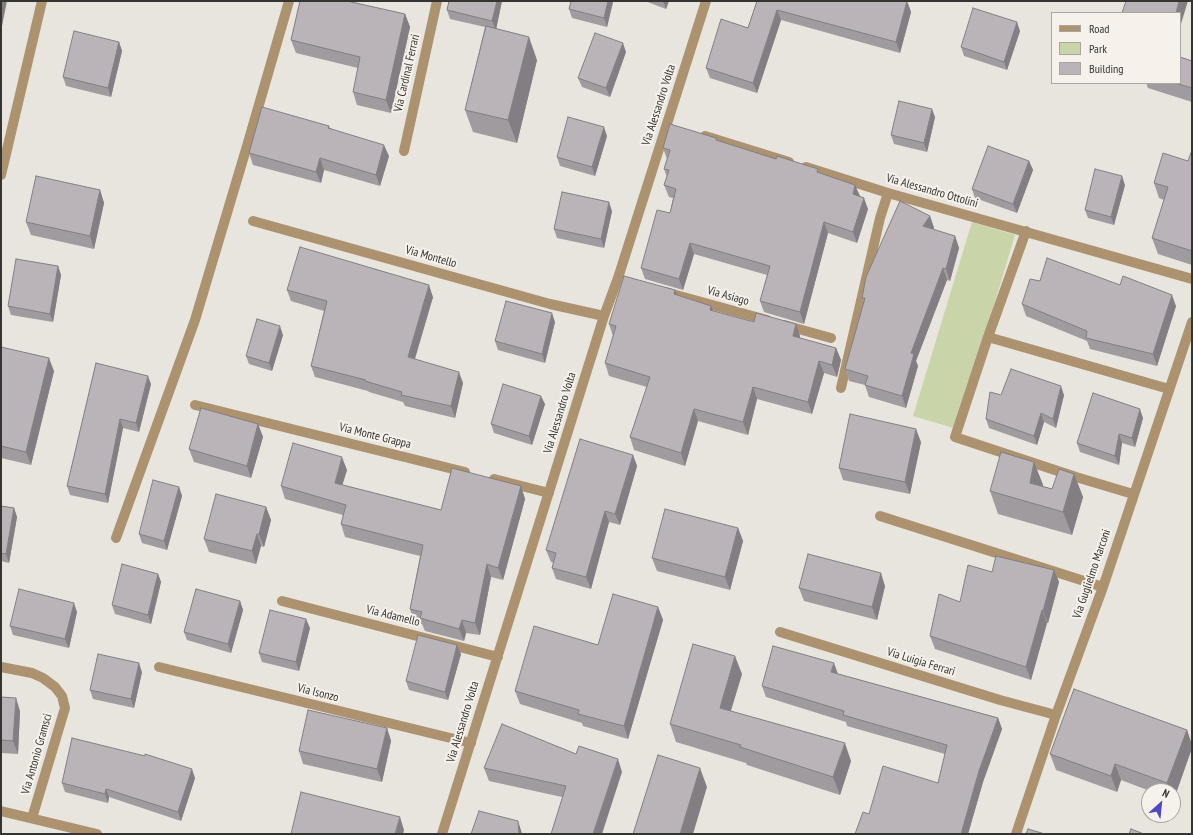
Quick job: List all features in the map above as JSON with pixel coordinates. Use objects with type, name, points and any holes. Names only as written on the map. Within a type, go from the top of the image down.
[{"type":"street","points":[[1,173],[42,1]]},
{"type":"street","points":[[116,538],[195,320],[289,1]]},
{"type":"street","name":"Via Cardinal Ferrari","points":[[404,151],[437,1]]},
{"type":"street","name":"Via Alessandro Volta","points":[[442,834],[604,316],[621,279],[670,125],[706,1]]},
{"type":"street","name":"Via Alessandro Ottolini","points":[[696,133],[888,193],[1192,279]]},
{"type":"street","points":[[841,388],[880,218],[888,193]]},
{"type":"street","name":"Via Montello","points":[[253,221],[550,304],[604,316]]},
{"type":"street","points":[[1026,231],[988,337],[955,437],[1133,494]]},
{"type":"street","name":"Via Asiago","points":[[656,289],[831,338]]},
{"type":"street","name":"Via Guglielmo Marconi","points":[[1016,834],[1192,322]]},
{"type":"street","points":[[988,337],[1168,389]]},
{"type":"street","name":"Via Monte Grappa","points":[[195,405],[549,494]]},
{"type":"street","points":[[880,516],[1102,587]]},
{"type":"street","name":"Via Adamello","points":[[282,602],[498,657]]},
{"type":"street","name":"Via Luigia Ferrari","points":[[780,632],[1000,700],[1056,715]]},
{"type":"street","name":"Via Antonio Gramsci","points":[[1,667],[44,678],[55,687],[62,696],[65,708],[32,818]]},
{"type":"street","name":"Via Isonzo","points":[[158,667],[471,743]]},
{"type":"street","points":[[1,811],[96,834]]},
{"type":"green space","points":[[972,222],[1015,235],[957,429],[913,416]]},
{"type":"building","points":[[300,1],[347,1],[405,14],[386,100],[353,92],[360,57],[291,40]]},
{"type":"building","points":[[449,1],[497,1],[492,21],[447,10]]},
{"type":"building","points":[[571,1],[608,1],[604,18],[569,9]]},
{"type":"building","points":[[757,1],[907,1],[896,42],[777,10],[753,83],[706,68],[721,19],[748,28]]},
{"type":"building","points":[[1126,1],[1179,1],[1176,12],[1122,12]]},
{"type":"building","points":[[973,8],[1017,22],[1004,62],[961,47]]},
{"type":"building","points":[[486,26],[529,37],[508,120],[465,110]]},
{"type":"building","points":[[74,31],[119,42],[108,88],[63,77]]},
{"type":"building","points":[[595,33],[623,43],[606,88],[578,78]]},
{"type":"building","points":[[1181,57],[1192,61],[1192,88],[1178,84],[1181,84]]},
{"type":"building","points":[[899,101],[932,109],[924,143],[891,135]]},
{"type":"building","points":[[262,107],[329,126],[328,128],[384,145],[376,175],[320,158],[316,172],[249,153]]},
{"type":"building","points":[[568,117],[604,127],[592,167],[557,157]]},
{"type":"building","points":[[670,124],[776,159],[777,156],[818,169],[817,172],[855,185],[853,194],[864,198],[853,232],[824,222],[800,312],[760,301],[770,266],[690,243],[679,279],[641,268],[657,210],[670,213],[676,189],[664,185],[669,170],[664,169],[670,150],[663,148]]},
{"type":"building","points":[[988,146],[1029,161],[1013,204],[972,189]]},
{"type":"building","points":[[1192,150],[1192,251],[1152,238],[1168,187],[1154,183],[1163,153],[1188,161]]},
{"type":"building","points":[[1095,169],[1122,176],[1111,217],[1085,210]]},
{"type":"building","points":[[36,176],[100,190],[90,236],[26,222]]},
{"type":"building","points":[[562,192],[609,202],[601,239],[554,229]]},
{"type":"building","points":[[900,201],[930,216],[923,226],[955,236],[946,269],[943,268],[911,353],[914,354],[902,396],[865,385],[868,376],[845,369],[865,298],[862,298],[866,277]]},
{"type":"building","points":[[300,247],[429,285],[408,357],[459,372],[451,406],[401,395],[402,392],[365,381],[366,380],[311,366],[327,301],[287,290]]},
{"type":"building","points":[[1047,258],[1120,285],[1123,276],[1172,295],[1153,354],[1086,338],[1087,331],[1022,304],[1030,279],[1040,281]]},
{"type":"building","points":[[16,259],[58,266],[50,314],[8,306]]},
{"type":"building","points":[[624,276],[675,290],[674,294],[711,306],[710,310],[754,322],[756,313],[796,324],[793,336],[836,348],[832,365],[819,361],[808,402],[753,387],[743,422],[694,409],[681,453],[630,437],[650,377],[605,363],[616,326],[609,324]]},
{"type":"building","points":[[506,301],[552,313],[542,354],[495,341]]},
{"type":"building","points":[[257,319],[280,326],[269,363],[246,356]]},
{"type":"building","points":[[1,347],[49,358],[26,452],[1,446]]},
{"type":"building","points":[[96,363],[148,376],[136,423],[120,419],[105,494],[67,486]]},
{"type":"building","points":[[1011,369],[1061,386],[1053,419],[1041,413],[1034,436],[986,419],[990,392],[1001,395]]},
{"type":"building","points":[[503,384],[541,396],[529,436],[491,424]]},
{"type":"building","points":[[1093,393],[1140,409],[1132,438],[1119,434],[1115,456],[1077,443]]},
{"type":"building","points":[[201,408],[258,424],[247,466],[189,449]]},
{"type":"building","points":[[850,414],[916,429],[905,482],[839,468]]},
{"type":"building","points":[[580,439],[633,455],[615,514],[605,511],[586,577],[552,568],[556,553],[546,550]]},
{"type":"building","points":[[293,443],[342,457],[335,483],[441,510],[452,468],[521,486],[498,568],[487,564],[475,623],[462,620],[459,629],[420,618],[422,612],[410,609],[423,545],[341,524],[346,505],[281,486]]},
{"type":"building","points":[[1001,452],[1034,462],[1030,483],[1052,489],[1059,469],[1074,474],[1063,512],[990,491]]},
{"type":"building","points":[[153,480],[179,487],[164,541],[139,534]]},
{"type":"building","points":[[216,494],[266,507],[259,534],[257,534],[252,551],[204,539]]},
{"type":"building","points":[[1,506],[14,508],[6,554],[1,553]]},
{"type":"building","points":[[665,509],[738,528],[725,577],[652,558]]},
{"type":"building","points":[[808,554],[881,573],[872,607],[799,588]]},
{"type":"building","points":[[996,556],[1054,570],[1026,667],[930,636],[939,594],[960,602],[968,565],[992,572]]},
{"type":"building","points":[[122,564],[158,574],[148,615],[112,605]]},
{"type":"building","points":[[19,589],[74,603],[65,639],[10,626]]},
{"type":"building","points":[[196,589],[240,601],[228,644],[184,632]]},
{"type":"building","points":[[613,594],[658,607],[624,726],[578,714],[579,710],[515,691],[534,626],[598,645]]},
{"type":"building","points":[[270,610],[306,619],[296,662],[259,653]]},
{"type":"building","points":[[418,635],[457,645],[445,692],[406,681]]},
{"type":"building","points":[[693,644],[735,656],[720,708],[845,743],[833,777],[740,747],[741,745],[670,724]]},
{"type":"building","points":[[773,646],[834,663],[831,672],[998,718],[979,771],[961,834],[855,834],[863,812],[869,814],[883,766],[938,783],[947,745],[843,715],[844,711],[762,686]]},
{"type":"building","points":[[98,654],[139,663],[131,699],[90,690]]},
{"type":"building","points":[[1074,689],[1187,730],[1167,783],[1115,764],[1111,776],[1050,754]]},
{"type":"building","points":[[1,697],[16,698],[13,741],[1,740]]},
{"type":"building","points":[[308,710],[387,728],[377,769],[299,751]]},
{"type":"building","points":[[502,724],[576,754],[579,746],[618,759],[593,834],[551,834],[566,786],[484,768]]},
{"type":"building","points":[[72,738],[145,756],[145,754],[192,769],[178,812],[106,789],[105,794],[62,783]]},
{"type":"building","points":[[658,755],[700,768],[680,834],[633,834]]},
{"type":"building","points":[[301,792],[400,817],[395,834],[291,834]]},
{"type":"building","points":[[479,811],[518,821],[519,834],[471,834]]},
{"type":"building","points":[[1028,829],[1045,834],[1026,834]]},
{"type":"building","points":[[1131,829],[1144,834],[1129,834]]}]
